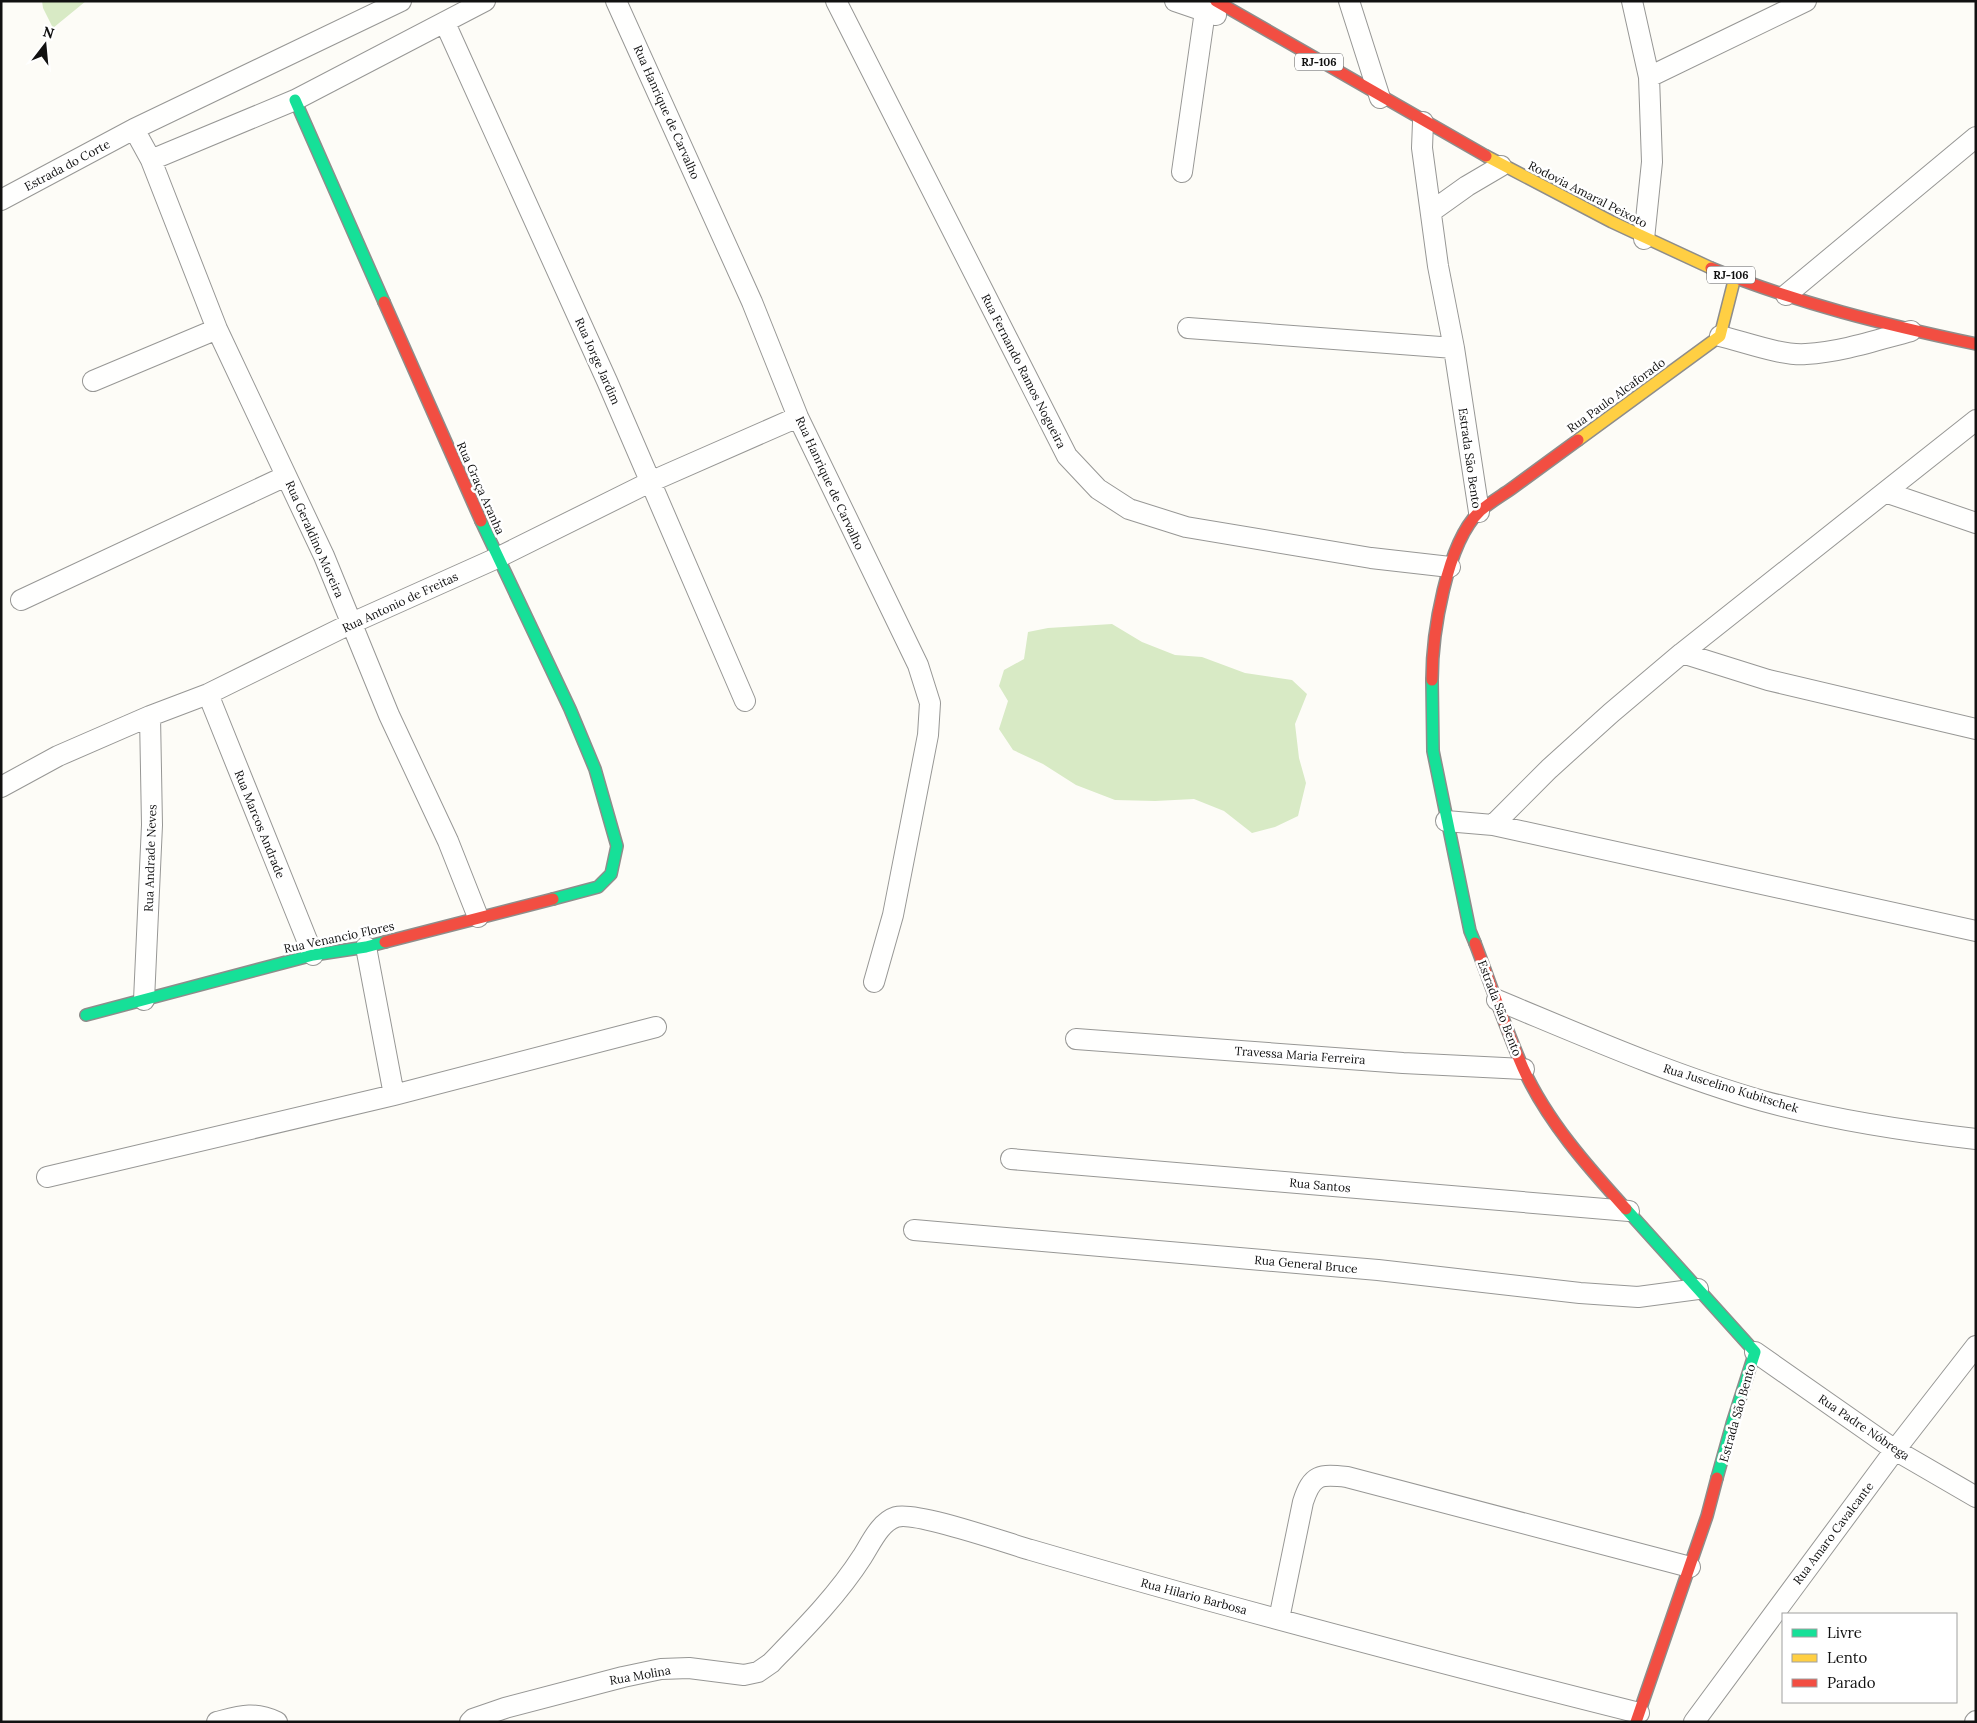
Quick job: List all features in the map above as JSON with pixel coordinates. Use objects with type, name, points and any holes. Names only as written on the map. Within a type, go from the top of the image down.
[{"type":"main road","name":"Rodovia Amaral Peixoto","points":[[1274,35],[1380,98],[1501,166],[1644,239],[1735,277],[1786,295],[1912,331],[1976,344]]},
{"type":"main road","name":"Rua Graça Aranha","points":[[295,100],[497,558],[570,709],[595,769],[617,846],[611,874],[598,887]]},
{"type":"main road","points":[[1720,336],[1735,277]]},
{"type":"main road","name":"Rua Paulo Alcaforado","points":[[1479,512],[1720,336]]},
{"type":"main road","name":"Estrada São Bento","points":[[1479,512],[1461,537],[1450,567],[1442,597],[1432,657],[1433,751],[1470,931],[1524,1069],[1560,1128],[1587,1166],[1755,1352],[1732,1424],[1707,1516],[1637,1717]]},
{"type":"main road","name":"Rua Venancio Flores","points":[[86,1015],[313,955],[366,947],[598,887]]},
{"type":"street","name":"Estrada do Corte","points":[[1,200],[134,129],[401,1]]},
{"type":"street","points":[[151,160],[295,100],[484,1]]},
{"type":"street","name":"Rua Hanrique de Carvalho","points":[[616,1],[752,302],[798,417],[918,665],[930,703],[928,735],[900,882],[893,915],[874,982]]},
{"type":"street","name":"Rua Fernando Ramos Nogueira","points":[[836,1],[1067,456],[1098,489],[1129,509],[1186,528],[1362,556],[1450,567]]},
{"type":"street","points":[[1175,1],[1210,6],[1274,35]]},
{"type":"street","points":[[1349,1],[1380,98]]},
{"type":"street","points":[[1632,1],[1649,77],[1652,162],[1644,239]]},
{"type":"street","points":[[1649,77],[1806,1]]},
{"type":"street","points":[[1182,172],[1210,6]]},
{"type":"street","name":"Rua Jorge Jardim","points":[[445,22],[608,382],[745,701]]},
{"type":"street","name":"Estrada São Bento","points":[[1423,122],[1422,148],[1432,210],[1438,266],[1454,348],[1479,512]]},
{"type":"street","name":"Rua Geraldino Moreira","points":[[134,129],[151,160],[217,329],[324,556],[389,715],[448,841],[478,917]]},
{"type":"street","points":[[1786,295],[1976,137]]},
{"type":"street","points":[[1432,210],[1501,166]]},
{"type":"street","points":[[1188,328],[1454,348]]},
{"type":"street","points":[[93,381],[217,329]]},
{"type":"street","points":[[1720,336],[1791,353],[1806,354],[1849,348],[1912,331]]},
{"type":"street","name":"Rua Antonio de Freitas","points":[[1,787],[58,756],[150,716],[208,694],[352,624],[497,558],[650,482],[798,417]]},
{"type":"street","points":[[1493,825],[1611,713],[1682,653],[1976,420]]},
{"type":"street","points":[[21,600],[286,476]]},
{"type":"street","points":[[1885,492],[1976,523]]},
{"type":"street","points":[[1682,653],[1768,680],[1976,729]]},
{"type":"street","name":"Rua Marcos Andrade","points":[[208,694],[313,955]]},
{"type":"street","name":"Rua Andrade Neves","points":[[144,1000],[152,825],[150,716]]},
{"type":"street","points":[[1446,821],[1493,825],[1976,931]]},
{"type":"street","points":[[366,947],[394,1095]]},
{"type":"street","name":"Rua Juscelino Kubitschek","points":[[1497,1000],[1683,1076],[1763,1101],[1836,1119],[1976,1139]]},
{"type":"street","points":[[47,1176],[394,1095],[656,1027]]},
{"type":"street","name":"Travessa Maria Ferreira","points":[[1076,1038],[1404,1063],[1524,1069]]},
{"type":"street","name":"Rua Santos","points":[[1011,1159],[1629,1211]]},
{"type":"street","name":"Rua General Bruce","points":[[914,1230],[1378,1270],[1580,1293],[1638,1296],[1698,1289]]},
{"type":"street","name":"Rua Amaro Cavalcante","points":[[1694,1722],[1895,1450],[1976,1346]]},
{"type":"street","name":"Rua Padre Nóbrega","points":[[1755,1352],[1895,1450],[1976,1497]]},
{"type":"street","points":[[1279,1619],[1303,1502],[1308,1488],[1314,1481],[1325,1475],[1347,1477],[1690,1567]]},
{"type":"street","name":"Rua Hilario Barbosa","points":[[800,1633],[853,1572],[882,1526],[898,1516],[935,1522],[1106,1572],[1637,1717]]},
{"type":"street","name":"Rua Molina","points":[[470,1722],[473,1719],[505,1708],[661,1669],[689,1668],[744,1675],[758,1672],[772,1663],[800,1633]]},
{"type":"street","points":[[217,1722],[248,1714],[265,1716],[276,1722]]},
{"type":"green space","points":[[42,1],[86,1],[53,28],[43,8]]},
{"type":"green space","points":[[1112,624],[1142,642],[1175,655],[1202,657],[1245,673],[1292,680],[1307,694],[1295,724],[1299,758],[1306,783],[1298,816],[1275,827],[1252,833],[1224,811],[1194,799],[1155,801],[1115,800],[1076,785],[1043,764],[1013,750],[999,729],[1008,701],[999,686],[1004,670],[1024,659],[1028,632],[1048,628]]},
{"type":"traffic: fast","points":[[295,100],[384,302]]},
{"type":"traffic: fast","points":[[481,521],[570,709],[595,769],[617,846],[611,874],[598,887],[553,899]]},
{"type":"traffic: fast","points":[[1432,680],[1433,751],[1470,931],[1475,943]]},
{"type":"traffic: fast","points":[[86,1015],[313,955],[366,947],[385,942]]},
{"type":"traffic: fast","points":[[1626,1209],[1755,1352],[1717,1478]]},
{"type":"traffic: slow","points":[[1486,156],[1612,222],[1711,268]]},
{"type":"traffic: slow","points":[[1578,440],[1720,336],[1735,277]]},
{"type":"traffic: jam","points":[[1216,1],[1486,156]]},
{"type":"traffic: jam","points":[[1711,268],[1743,281],[1842,312],[1976,344]]},
{"type":"traffic: jam","points":[[384,302],[481,521]]},
{"type":"traffic: jam","points":[[1432,680],[1435,639],[1443,591],[1458,545],[1468,526],[1480,511],[1578,440]]},
{"type":"traffic: jam","points":[[385,942],[553,899]]},
{"type":"traffic: jam","points":[[1475,943],[1510,1037],[1533,1088],[1569,1143],[1626,1209]]},
{"type":"traffic: jam","points":[[1636,1722],[1707,1516],[1717,1478]]}]
